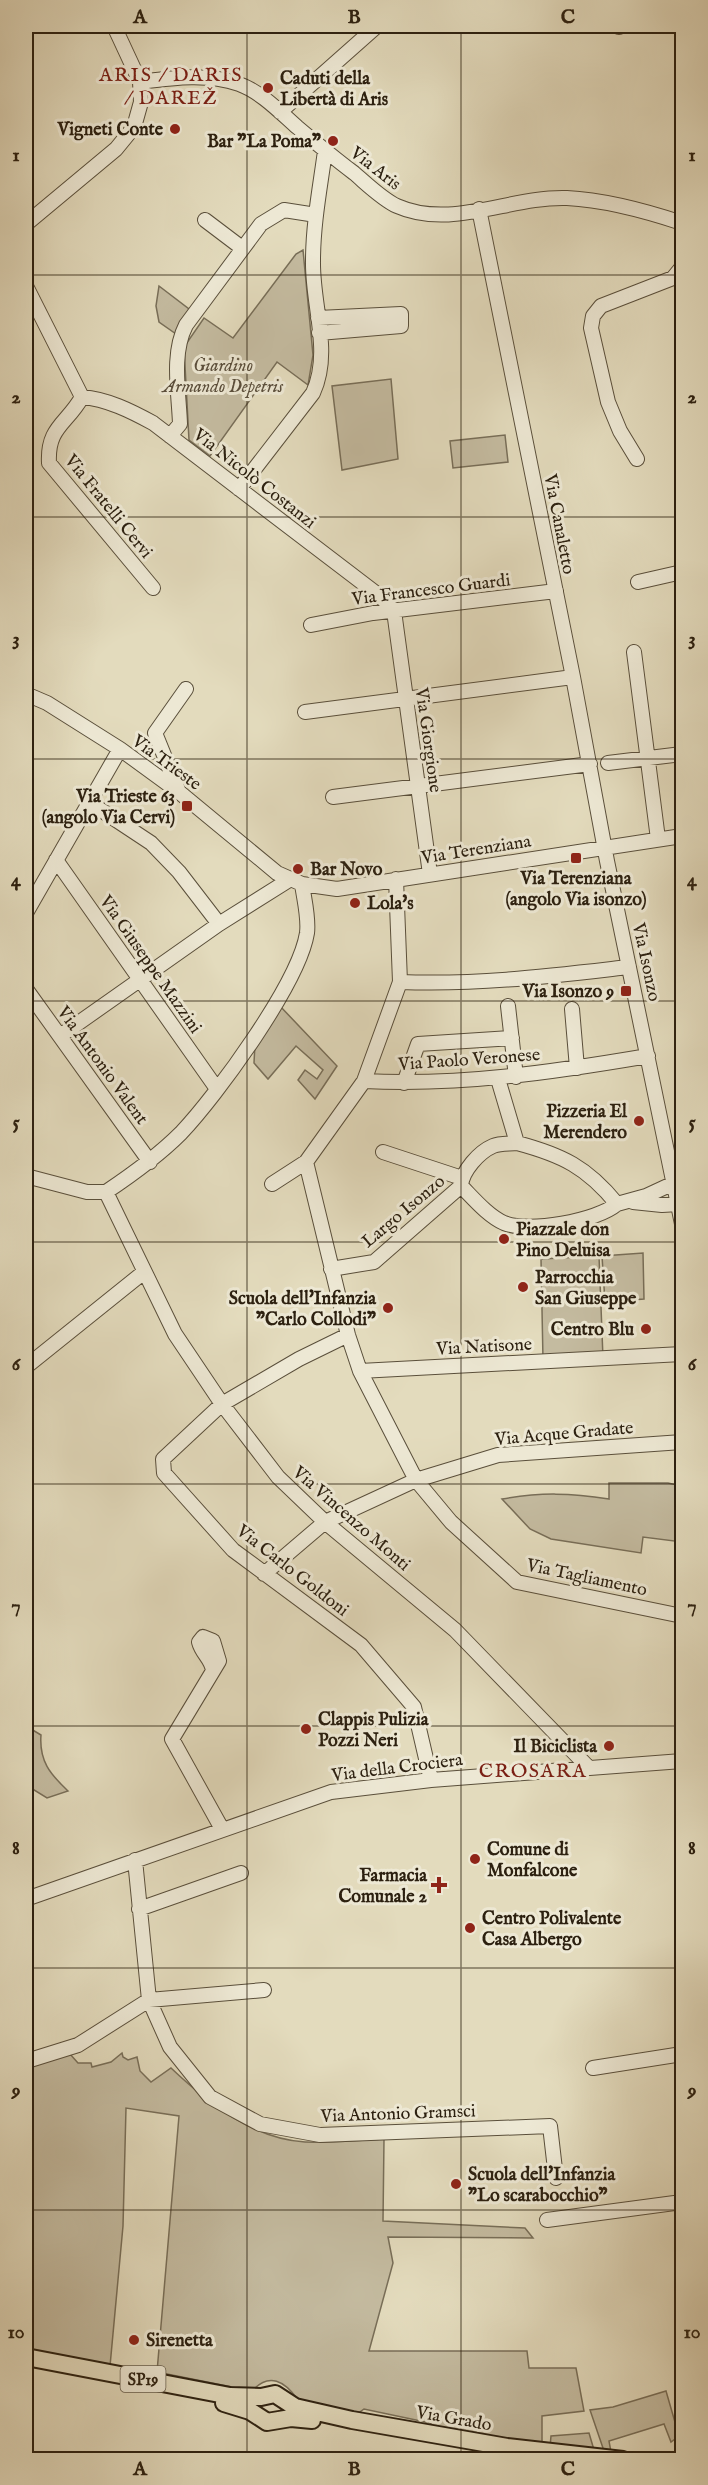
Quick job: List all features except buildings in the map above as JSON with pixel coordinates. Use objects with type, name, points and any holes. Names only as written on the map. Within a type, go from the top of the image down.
[{"type":"main road","name":"Via Grado","points":[[26,2357],[230,2396],[261,2397],[270,2393],[283,2398],[295,2407],[352,2420],[507,2446],[623,2460]]},
{"type":"main road","name":"Via Grado","points":[[26,2367],[236,2406],[258,2415],[267,2422],[281,2419],[303,2419],[528,2460]]},
{"type":"main road","points":[[258,2415],[257,2405],[261,2397]]},
{"type":"main road","points":[[281,2419],[286,2407],[283,2398]]},
{"type":"street","points":[[26,224],[116,149],[134,127],[141,102],[140,82],[114,26]]},
{"type":"street","points":[[280,112],[376,26]]},
{"type":"street","name":"Via Aris","points":[[140,82],[182,76],[239,84],[261,96],[325,151],[395,205],[417,213],[440,216],[542,199],[567,198],[619,206],[682,223]]},
{"type":"street","points":[[239,489],[313,393],[320,378],[321,360],[313,264],[316,216],[325,151]]},
{"type":"street","name":"Via Canaletto","points":[[479,209],[606,847]]},
{"type":"street","points":[[170,436],[180,424],[179,338],[261,224],[284,210],[316,216]]},
{"type":"street","points":[[205,220],[242,248]]},
{"type":"street","points":[[637,459],[620,431],[608,402],[591,328],[593,316],[601,306],[673,278],[682,267]]},
{"type":"street","points":[[26,286],[82,397]]},
{"type":"street","points":[[401,314],[401,326],[318,326],[401,314]]},
{"type":"street","name":"Via Nicolò Costanzi","points":[[82,397],[94,398],[134,413],[170,436],[381,597],[394,610]]},
{"type":"street","name":"Via Fratelli Cervi","points":[[82,397],[53,435],[48,447],[49,462],[153,588]]},
{"type":"street","points":[[638,582],[682,572]]},
{"type":"street","name":"Via Francesco Guardi","points":[[311,625],[394,610],[556,591]]},
{"type":"street","name":"Via Giorgione","points":[[394,610],[430,874]]},
{"type":"street","points":[[634,652],[658,840]]},
{"type":"street","points":[[305,712],[573,677]]},
{"type":"street","points":[[179,792],[155,734],[186,688]]},
{"type":"street","name":"Via Trieste","points":[[26,694],[47,703],[120,749],[179,792],[289,879]]},
{"type":"street","points":[[26,913],[120,749]]},
{"type":"street","points":[[608,763],[682,754]]},
{"type":"street","points":[[333,797],[590,764]]},
{"type":"street","points":[[89,802],[151,843],[179,872],[219,924]]},
{"type":"street","name":"Via Terenziana","points":[[289,879],[337,889],[682,836]]},
{"type":"street","name":"Via Isonzo","points":[[606,847],[682,1224]]},
{"type":"street","name":"Via Giuseppe Mazzini","points":[[56,860],[217,1089]]},
{"type":"street","points":[[26,1176],[87,1192],[106,1192],[150,1162],[182,1132],[217,1089],[276,1004],[302,953],[307,931],[289,879],[219,924],[60,1036]]},
{"type":"street","points":[[272,1184],[306,1162],[364,1082],[400,982],[396,879]]},
{"type":"street","points":[[400,982],[454,984],[511,981],[629,967]]},
{"type":"street","name":"Via Antonio Valent","points":[[26,989],[150,1162]]},
{"type":"street","points":[[508,1006],[516,1077]]},
{"type":"street","points":[[572,1010],[577,1068]]},
{"type":"street","points":[[404,1083],[418,1044],[512,1038]]},
{"type":"street","name":"Via Paolo Veronese","points":[[364,1082],[404,1083],[516,1077],[648,1056]]},
{"type":"street","points":[[498,1078],[517,1143]]},
{"type":"street","name":"Largo Isonzo","points":[[331,1269],[374,1262],[462,1182],[477,1158],[494,1146],[517,1143],[553,1153],[602,1186],[617,1204]]},
{"type":"street","name":"Largo Isonzo","points":[[383,1152],[462,1182],[502,1222],[518,1226],[554,1224],[608,1212],[617,1204],[631,1201],[674,1183]]},
{"type":"street","name":"Via Tagliamento","points":[[306,1162],[348,1335],[360,1371],[416,1480],[451,1522],[517,1582],[682,1616]]},
{"type":"street","name":"Via Vincenzo Monti","points":[[106,1192],[175,1334],[222,1404],[278,1477],[325,1522],[455,1630],[589,1768]]},
{"type":"street","name":"Largo Isonzo","points":[[631,1201],[662,1205],[678,1204]]},
{"type":"street","points":[[27,1366],[144,1272]]},
{"type":"street","points":[[222,1404],[299,1359],[348,1335]]},
{"type":"street","name":"Via Natisone","points":[[360,1371],[682,1354]]},
{"type":"street","name":"Via Carlo Goldoni","points":[[222,1404],[163,1460],[165,1473],[233,1550],[361,1646],[414,1707],[431,1780]]},
{"type":"street","name":"Via Acque Gradate","points":[[264,1574],[325,1522],[416,1480],[498,1455],[682,1442]]},
{"type":"street","points":[[213,1671],[172,1739],[222,1829]]},
{"type":"street","name":"Via della Crociera","points":[[26,1899],[331,1792],[431,1780],[682,1761]]},
{"type":"street","name":"Via Antonio Gramsci","points":[[135,1860],[148,2000],[170,2047],[210,2097],[260,2124],[320,2134],[550,2126],[556,2178]]},
{"type":"street","points":[[139,1909],[241,1873]]},
{"type":"street","points":[[26,2058],[30,2060],[78,2045],[148,2000],[264,1990]]},
{"type":"street","points":[[592,2068],[682,2054]]},
{"type":"street","points":[[547,2220],[682,2202]]},
{"type":"green space","name":"Giardino Armando Depetris","points":[[303,250],[313,355],[308,385],[277,362],[210,456],[189,440],[184,347],[204,318],[233,338],[296,254]]},
{"type":"green space","points":[[159,286],[189,309],[176,334],[159,322],[156,306]]},
{"type":"green space","points":[[391,379],[398,459],[342,470],[332,386]]},
{"type":"green space","points":[[505,435],[508,462],[453,468],[450,441]]},
{"type":"green space","points":[[279,1005],[337,1066],[315,1099],[298,1080],[305,1070],[317,1079],[323,1070],[296,1046],[268,1079],[254,1063],[255,1044]]},
{"type":"green space","points":[[643,1253],[644,1299],[605,1302],[602,1256]]},
{"type":"green space","points":[[599,1256],[603,1358],[543,1360],[541,1259]]},
{"type":"green space","points":[[609,1483],[668,1483],[682,1486],[682,1542],[643,1537],[641,1553],[551,1539],[530,1529],[502,1499],[556,1494],[609,1499]]},
{"type":"green space","points":[[26,1726],[41,1735],[44,1760],[56,1779],[68,1791],[47,1798],[26,1785]]},
{"type":"green space","points":[[122,2053],[123,2057],[128,2060],[137,2057],[140,2071],[151,2082],[171,2068],[200,2094],[232,2117],[267,2134],[305,2142],[384,2139],[383,2221],[525,2228],[533,2238],[388,2237],[393,2263],[369,2351],[527,2351],[529,2368],[576,2368],[584,2411],[542,2416],[542,2445],[435,2428],[430,2423],[364,2409],[357,2414],[298,2400],[288,2388],[271,2380],[258,2385],[252,2391],[157,2372],[179,2116],[126,2108],[123,2226],[110,2366],[26,2350],[26,2063],[70,2054],[78,2063],[91,2063],[92,2067],[111,2062]]},
{"type":"green space","points":[[666,2391],[679,2436],[671,2442],[664,2424],[609,2441],[611,2452],[604,2451],[590,2410],[613,2407]]},
{"type":"green space","points":[[589,2433],[594,2450],[550,2447],[551,2436]]},
{"type":"place","name":"Caduti della Libertà di Aris","points":[[268,88]]},
{"type":"place","name":"Vigneti Conte","points":[[175,129]]},
{"type":"place","name":"Bar \"La Poma\"","points":[[333,141]]},
{"type":"place","name":"Via Trieste 63 (angolo Via Cervi)","points":[[187,806]]},
{"type":"place","name":"Via Terenziana (angolo Via isonzo)","points":[[576,858]]},
{"type":"place","name":"Bar Novo","points":[[298,869]]},
{"type":"place","name":"Lola's","points":[[355,903]]},
{"type":"place","name":"Via Isonzo 9","points":[[626,991]]},
{"type":"place","name":"Pizzeria El Merendero","points":[[639,1121]]},
{"type":"place","name":"Piazzale don Pino Deluisa","points":[[504,1239]]},
{"type":"place","name":"Parrocchia San Giuseppe","points":[[523,1287]]},
{"type":"place","name":"Scuola dell'Infanzia \"Carlo Collodi\"","points":[[388,1308]]},
{"type":"place","name":"Centro Blu","points":[[646,1329]]},
{"type":"place","name":"Clappis Pulizia Pozzi Neri","points":[[306,1729]]},
{"type":"place","name":"Il Biciclista","points":[[609,1746]]},
{"type":"place","name":"Comune di Monfalcone","points":[[475,1859]]},
{"type":"place","name":"Farmacia Comunale 2","points":[[439,1885]]},
{"type":"place","name":"Centro Polivalente Casa Albergo","points":[[470,1928]]},
{"type":"place","name":"Scuola dell'Infanzia \"Lo scarabocchio\"","points":[[456,2184]]},
{"type":"place","name":"Sirenetta","points":[[134,2340]]},
{"type":"district","name":"ARIS / DARIS / DAREŽ","points":[[171,86]]},
{"type":"district","name":"CROSARA","points":[[533,1770]]}]
